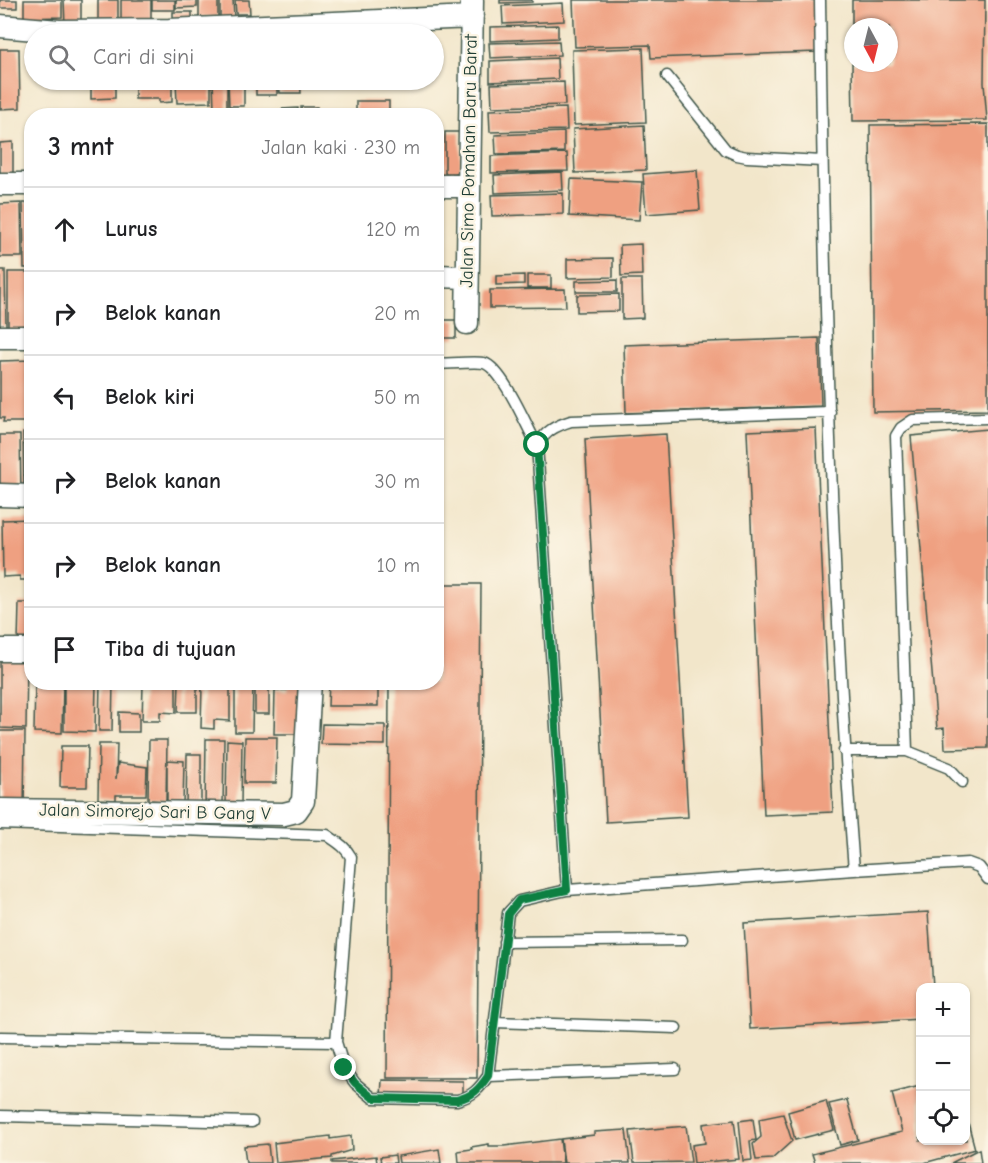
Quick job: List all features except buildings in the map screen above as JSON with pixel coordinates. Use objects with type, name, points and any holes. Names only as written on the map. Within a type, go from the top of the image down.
[{"type":"street","points":[[252,24],[472,8]]},
{"type":"street","name":"Jalan Simo Pomahan Baru Barat","points":[[467,323],[472,8]]},
{"type":"street","points":[[0,26],[24,28]]},
{"type":"street","points":[[0,184],[24,184]]},
{"type":"street","points":[[444,186],[468,186]]},
{"type":"street","points":[[444,276],[467,277]]},
{"type":"street","points":[[0,337],[24,337]]},
{"type":"street","points":[[0,495],[24,496]]},
{"type":"street","points":[[0,650],[24,650]]},
{"type":"street","name":"Jalan Simorejo Sari B Gang V","points":[[0,810],[284,814],[296,811],[303,801],[310,690]]},
{"type":"lane","points":[[820,0],[822,161],[830,412],[844,751],[854,870]]},
{"type":"lane","points":[[667,76],[726,150],[747,157],[822,161]]},
{"type":"lane","points":[[444,364],[484,363],[492,369],[506,386],[537,445],[567,890]]},
{"type":"lane","points":[[537,445],[545,433],[555,426],[571,421],[830,412]]},
{"type":"lane","points":[[907,751],[896,436],[901,428],[912,420],[988,418]]},
{"type":"lane","points":[[844,751],[907,751],[949,768],[962,782]]},
{"type":"lane","points":[[0,824],[327,835],[339,842],[351,857],[336,1042],[344,1068],[355,1083],[373,1098],[457,1100],[470,1097],[479,1090],[488,1076],[508,914],[519,900],[567,890],[968,863],[979,867],[988,879]]},
{"type":"lane","points":[[504,942],[682,940]]},
{"type":"lane","points":[[494,1022],[676,1028]]},
{"type":"lane","points":[[0,1037],[336,1042]]},
{"type":"lane","points":[[488,1076],[675,1069]]},
{"type":"lane","points":[[0,1116],[252,1122]]},
{"type":"route","points":[[344,1068],[355,1083],[373,1098],[457,1100],[470,1097],[479,1090],[488,1076],[508,914],[519,900],[567,890],[537,445]]}]
